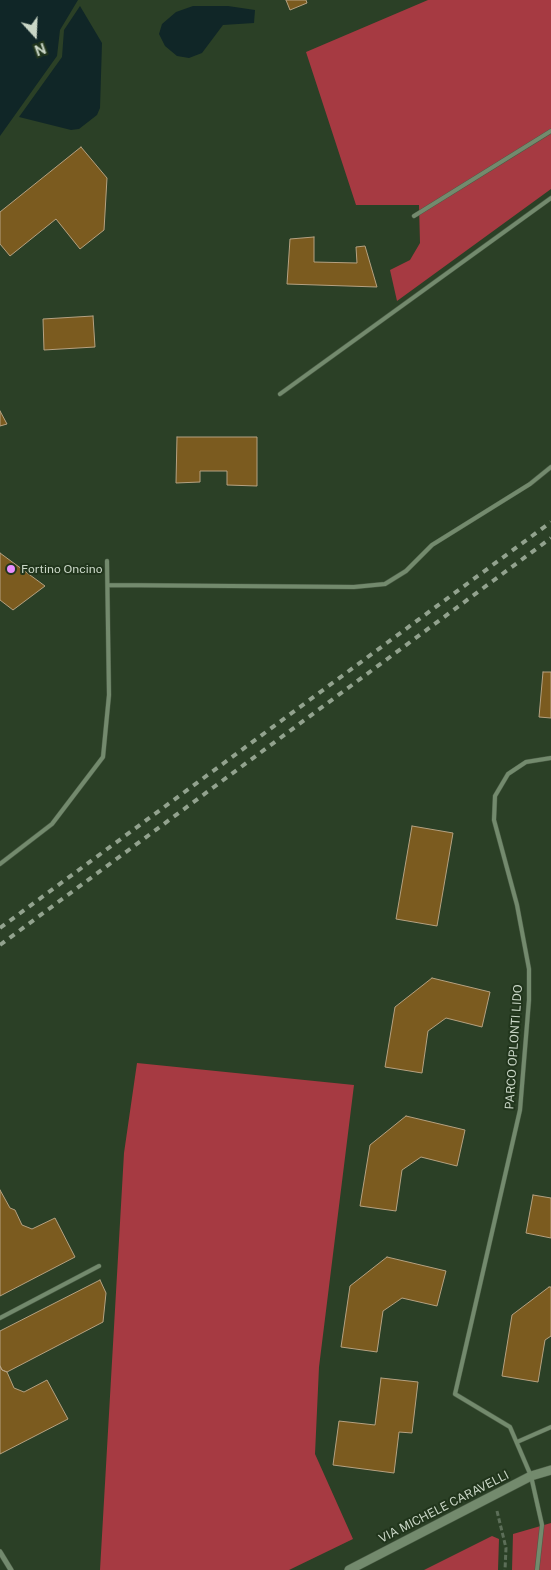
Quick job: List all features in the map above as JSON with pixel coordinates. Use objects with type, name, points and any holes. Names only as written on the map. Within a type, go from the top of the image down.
[{"type":"street","name":"VIA MICHELE CARAVELLI","points":[[349,1570],[531,1476],[551,1470]]},
{"type":"street","points":[[0,1552],[11,1570]]},
{"type":"lane","points":[[414,216],[551,131]]},
{"type":"lane","points":[[280,394],[551,198]]},
{"type":"lane","points":[[108,586],[354,587],[385,584],[406,571],[432,545],[530,484],[551,468]]},
{"type":"lane","points":[[0,864],[52,824],[103,756],[109,695],[108,561]]},
{"type":"lane","name":"PARCO OPLONTI LIDO","points":[[517,1442],[510,1428],[455,1394],[520,1110],[530,1000],[529,969],[517,905],[494,820],[495,796],[508,774],[526,762],[551,758]]},
{"type":"lane","points":[[0,1318],[99,1266]]},
{"type":"lane","points":[[537,1570],[542,1525],[531,1476],[517,1442],[551,1427]]},
{"type":"path","points":[[492,1496],[503,1529],[506,1548],[505,1570]]},
{"type":"shaded area","points":[[428,0],[551,0],[551,189],[397,301],[390,270],[410,260],[420,243],[419,205],[356,205],[306,52]]},
{"type":"shaded area","points":[[137,1063],[354,1085],[319,1367],[315,1454],[353,1539],[289,1570],[100,1570],[124,1153]]},
{"type":"shaded area","points":[[551,1523],[551,1570],[512,1570],[513,1534]]},
{"type":"shaded area","points":[[492,1536],[499,1539],[498,1570],[424,1570]]},
{"type":"water","points":[[0,0],[78,0],[60,30],[57,56],[0,136]]},
{"type":"water","points":[[80,6],[102,43],[100,108],[97,115],[79,129],[71,130],[19,117],[62,57],[64,30]]},
{"type":"water","points":[[193,6],[228,6],[255,10],[254,23],[223,25],[202,53],[189,58],[177,56],[165,46],[159,34],[162,24],[176,12]]},
{"type":"building","points":[[286,0],[306,0],[307,3],[290,10]]},
{"type":"building","points":[[81,147],[107,178],[104,230],[80,249],[56,219],[10,256],[0,244],[0,212]]},
{"type":"building","points":[[314,237],[314,262],[357,263],[356,247],[365,246],[377,287],[287,284],[290,239]]},
{"type":"building","points":[[93,316],[95,347],[44,350],[43,319]]},
{"type":"building","points":[[0,411],[7,424],[0,426]]},
{"type":"building","points":[[177,437],[257,437],[257,486],[227,485],[227,471],[200,471],[200,482],[176,483]]},
{"type":"building","name":"Fortino Oncino","points":[[0,553],[45,586],[13,610],[0,600]]},
{"type":"building","points":[[543,672],[551,672],[551,718],[539,717]]},
{"type":"building","points":[[412,826],[453,833],[437,926],[396,919]]},
{"type":"building","points":[[432,978],[490,992],[482,1027],[446,1018],[428,1031],[422,1073],[385,1067],[395,1007]]},
{"type":"building","points":[[406,1116],[465,1130],[457,1166],[421,1157],[402,1170],[396,1211],[360,1206],[370,1145]]},
{"type":"building","points":[[0,1190],[10,1208],[15,1210],[22,1225],[32,1229],[55,1218],[75,1257],[0,1296]]},
{"type":"building","points":[[533,1195],[551,1198],[551,1238],[526,1233]]},
{"type":"building","points":[[387,1257],[446,1271],[437,1306],[402,1298],[383,1311],[377,1352],[341,1347],[350,1286]]},
{"type":"building","points":[[100,1280],[106,1293],[103,1322],[7,1372],[2,1370],[0,1366],[0,1331]]},
{"type":"building","points":[[551,1287],[551,1336],[545,1340],[538,1382],[502,1376],[512,1315]]},
{"type":"building","points":[[0,1366],[2,1370],[7,1372],[14,1388],[24,1392],[47,1380],[68,1419],[0,1454]]},
{"type":"building","points":[[381,1378],[418,1382],[412,1433],[399,1432],[394,1473],[333,1465],[339,1421],[375,1425]]},
{"type":"railway","points":[[0,928],[551,522]]},
{"type":"railway","points":[[0,945],[551,538]]},
{"type":"place","name":"Fortino Oncino","points":[[11,569]]}]
